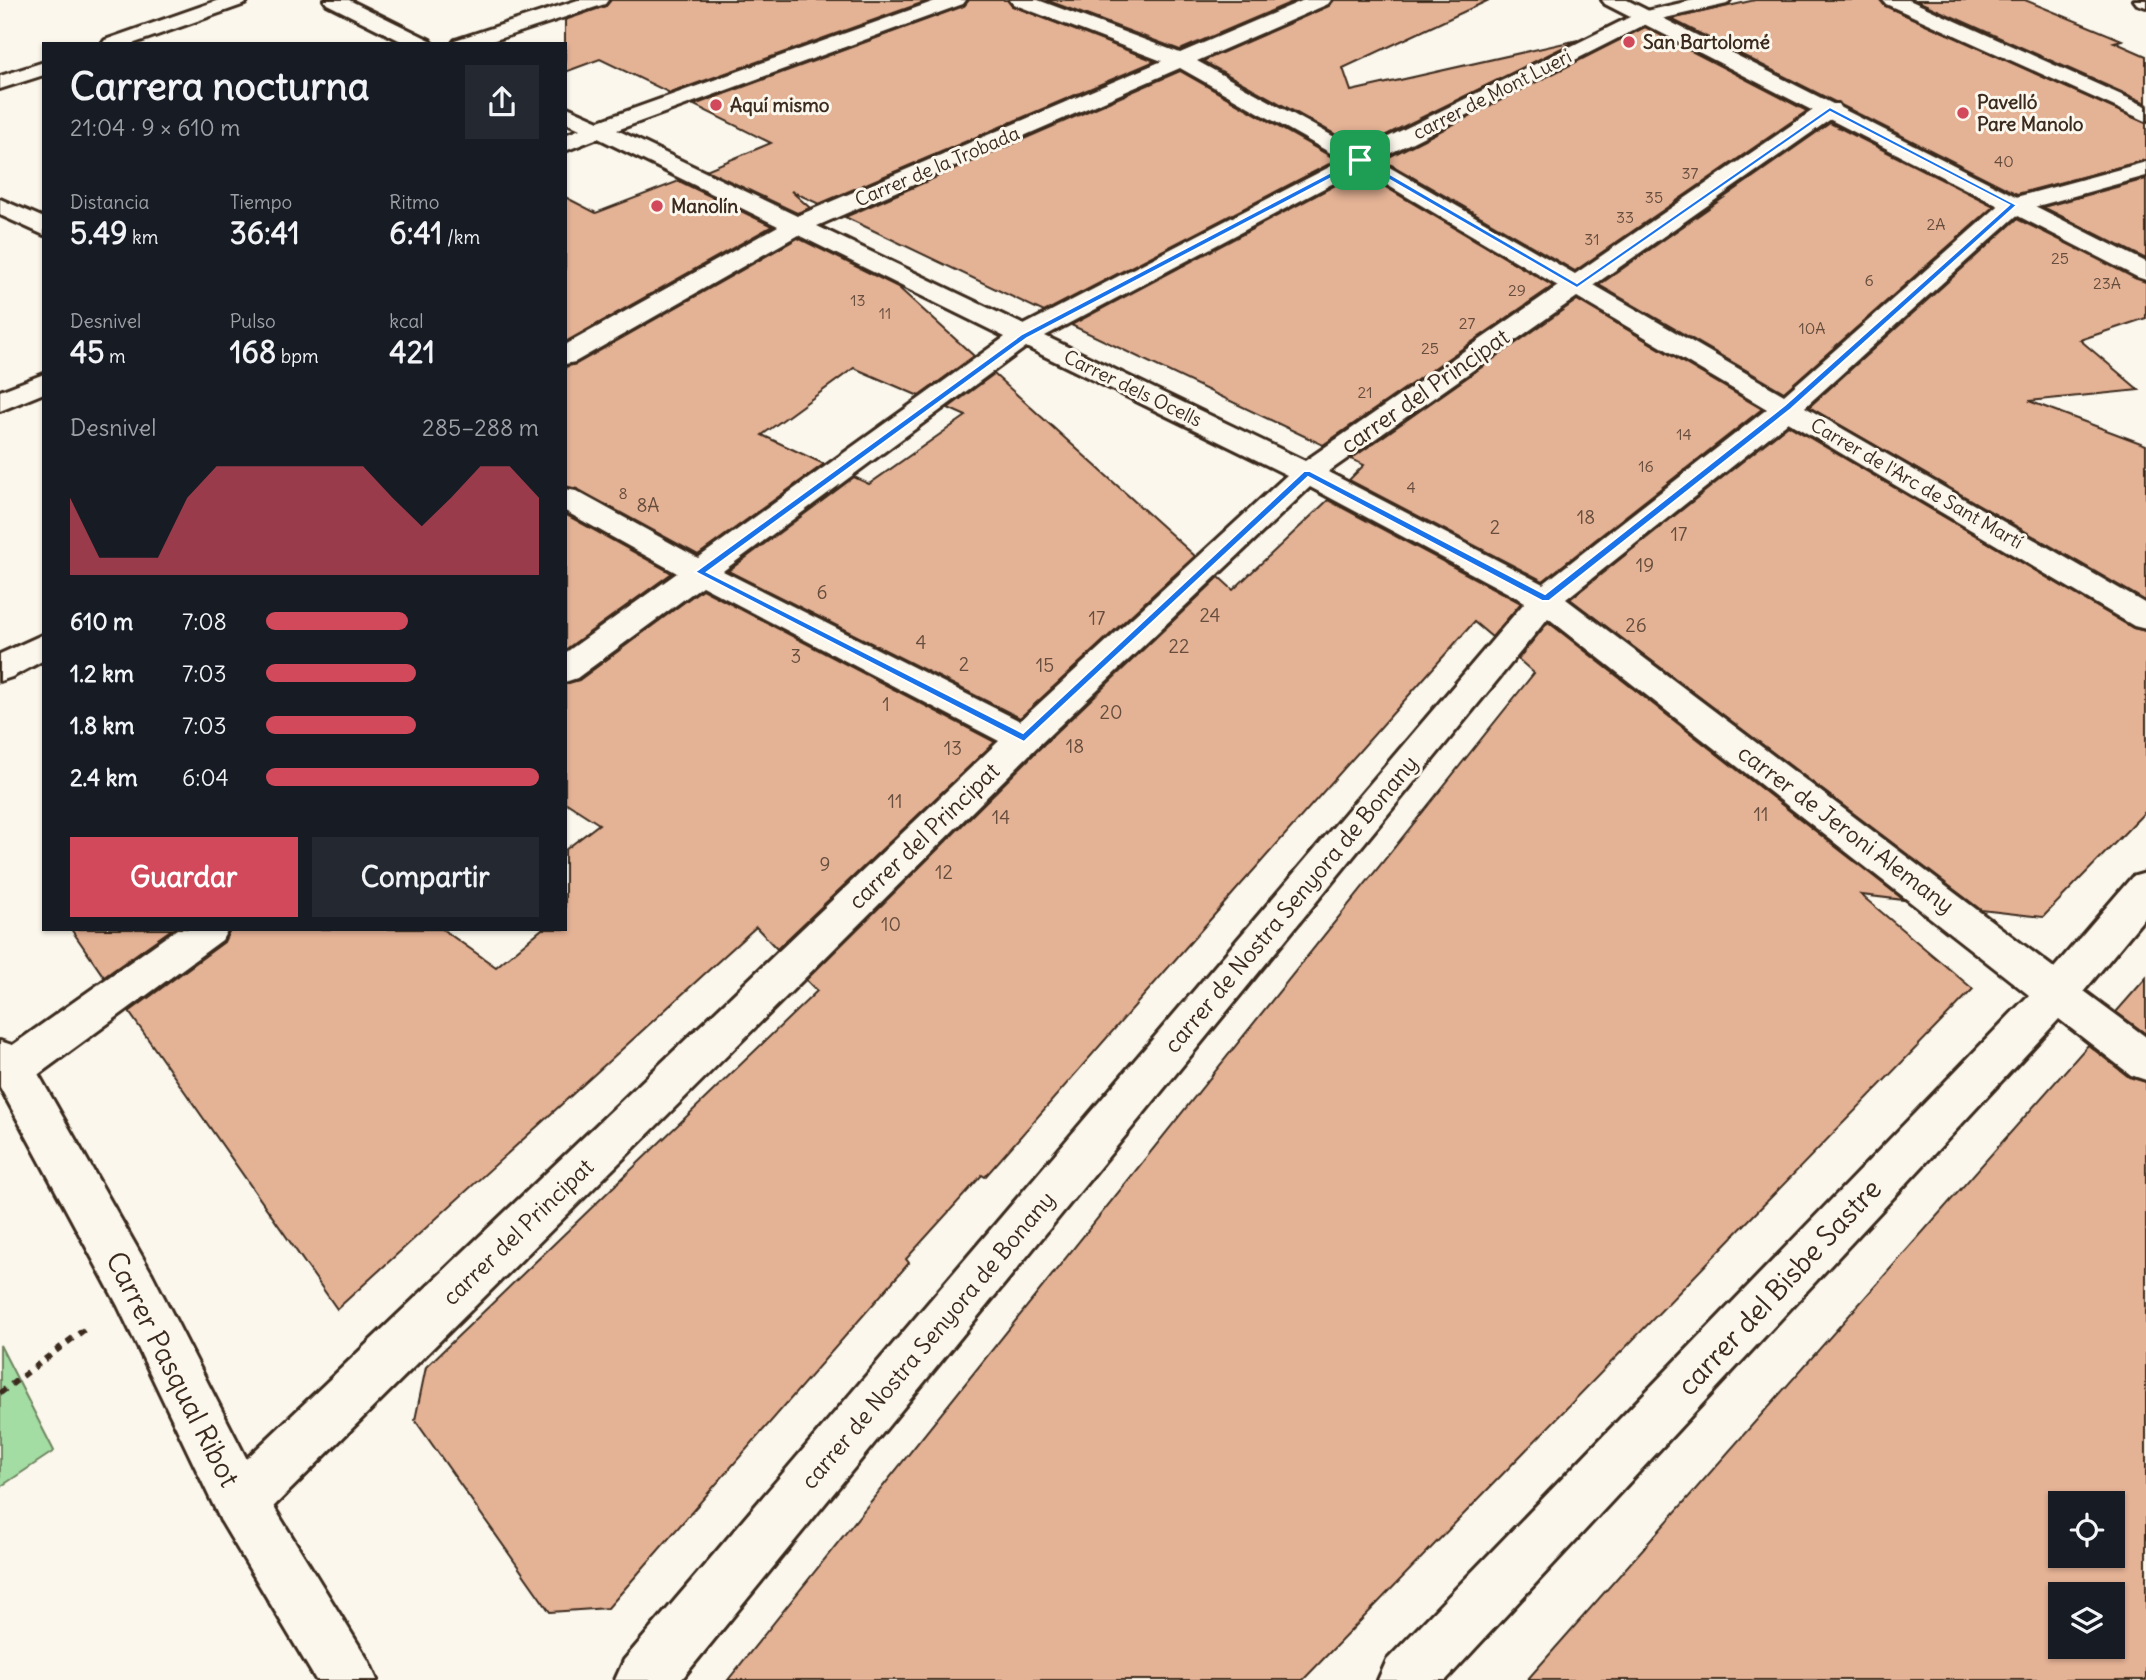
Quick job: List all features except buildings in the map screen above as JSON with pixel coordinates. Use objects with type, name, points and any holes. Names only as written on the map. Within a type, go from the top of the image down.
[{"type":"street","points":[[118,42],[237,0]]},
{"type":"street","points":[[334,0],[420,42]]},
{"type":"street","points":[[468,42],[598,0]]},
{"type":"street","points":[[567,143],[598,129],[956,0]]},
{"type":"street","name":"Carrer de l'Arc de Sant Martí","points":[[1020,0],[1182,61],[1360,160],[1788,407],[2146,618]]},
{"type":"street","name":"Carrer de la Trobada","points":[[567,355],[797,225],[1321,0]]},
{"type":"street","points":[[1612,0],[2146,272]]},
{"type":"street","name":"carrer de Mont Lueri","points":[[567,669],[1024,336],[1360,160],[1645,17],[1720,0]]},
{"type":"street","points":[[1893,0],[2146,114]]},
{"type":"street","points":[[0,83],[42,69]]},
{"type":"street","name":"carrer del Principat","points":[[240,1503],[1024,738],[1307,472],[1830,109]]},
{"type":"street","name":"Carrer dels Ocells","points":[[567,114],[1307,472],[1545,599]]},
{"type":"street","points":[[2014,205],[2146,169]]},
{"type":"street","name":"carrer de Nostra Senyora de Bonany","points":[[644,1680],[1545,599],[1788,407],[2014,205]]},
{"type":"street","points":[[0,402],[42,383]]},
{"type":"street","points":[[567,499],[700,572],[1024,738]]},
{"type":"street","name":"carrer de Jeroni Alemany","points":[[1545,599],[2146,1062]]},
{"type":"street","points":[[0,669],[42,646]]},
{"type":"street","name":"carrer del Bisbe Sastre","points":[[1407,1680],[2058,992],[2146,888]]},
{"type":"street","points":[[6,1064],[205,931]]},
{"type":"street","name":"Carrer Pasqual Ribot","points":[[6,1064],[135,1290],[240,1503],[348,1680]]},
{"type":"path","points":[[0,1393],[135,1290]]},
{"type":"green space","points":[[0,1345],[54,1451],[0,1487]]},
{"type":"place","name":"San Bartolomé","points":[[1629,42]]},
{"type":"place","name":"Aquí mismo","points":[[716,105]]},
{"type":"place","name":"Pavelló Pare Manolo","points":[[1963,113]]},
{"type":"place","name":"Manolín","points":[[657,206]]},
{"type":"route","points":[[1830,109],[2014,205],[1788,407],[1545,599],[1307,472],[1024,738],[700,572],[1024,336],[1360,160],[1577,286],[1830,109]]}]
